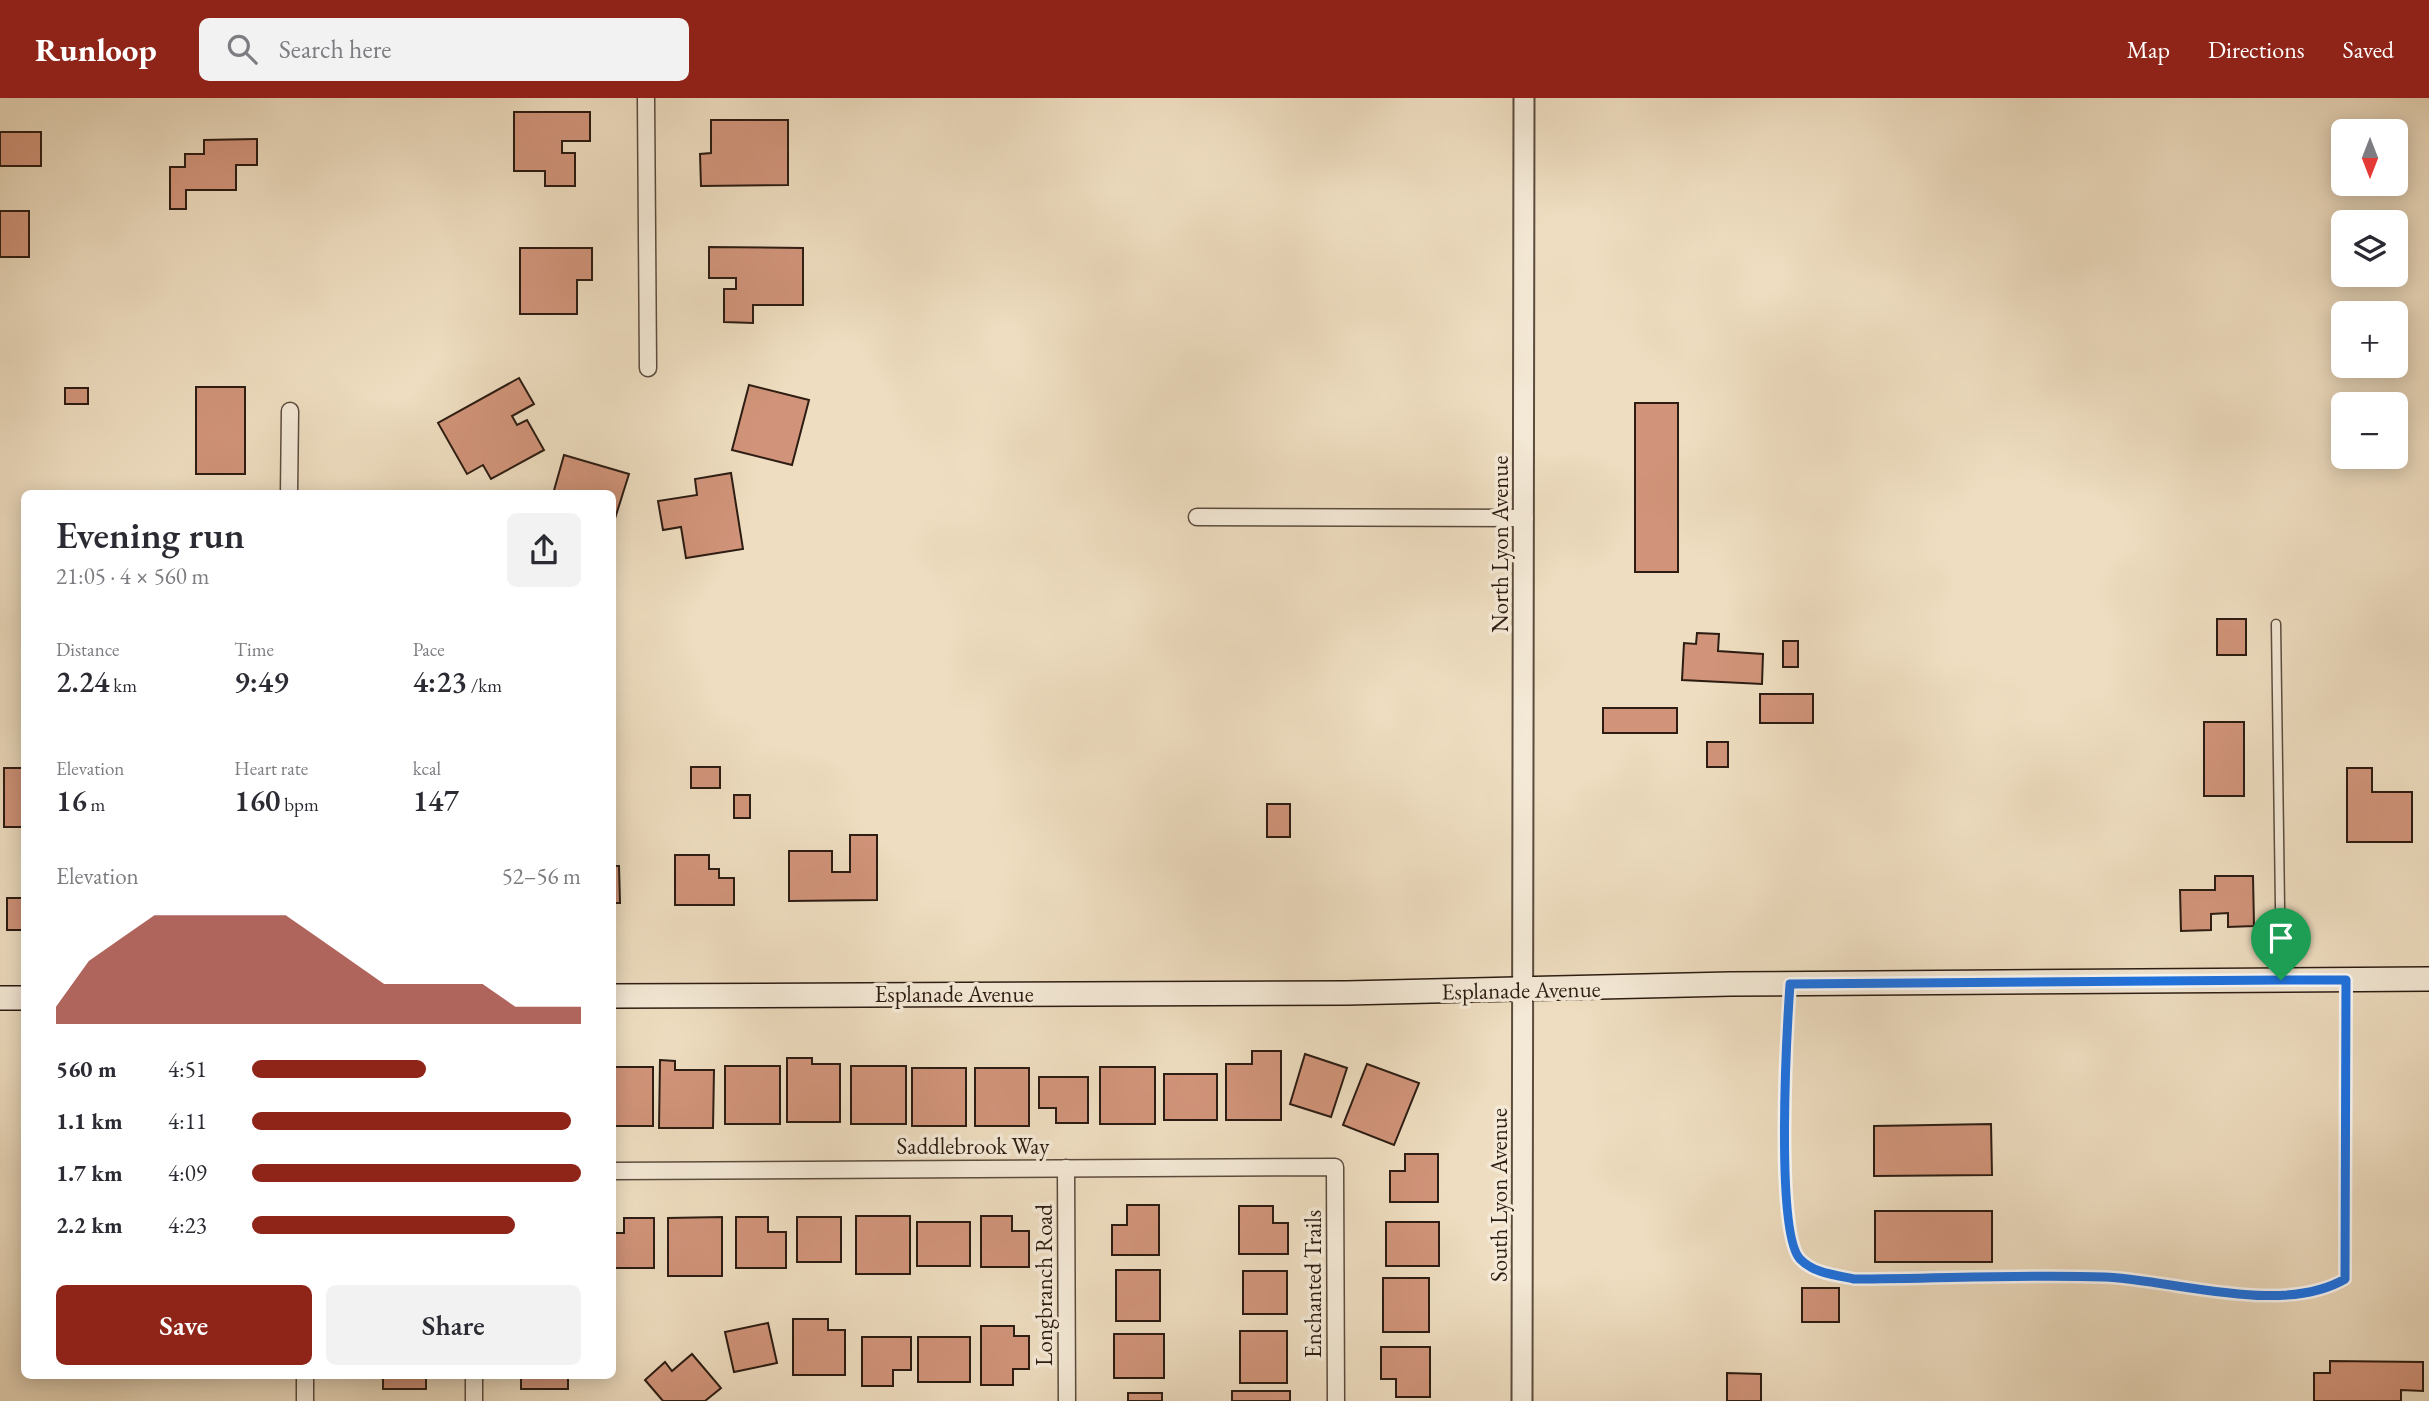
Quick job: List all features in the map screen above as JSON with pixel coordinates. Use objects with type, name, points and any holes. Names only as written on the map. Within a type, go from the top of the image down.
[{"type":"main road","name":"Esplanade Avenue","points":[[616,996],[1525,990],[1790,984],[2429,979]]},
{"type":"main road","points":[[0,998],[21,998]]},
{"type":"street","points":[[646,98],[648,368]]},
{"type":"street","name":"North Lyon Avenue","points":[[1524,98],[1525,990]]},
{"type":"street","points":[[289,490],[290,411]]},
{"type":"street","points":[[1197,517],[1525,518]]},
{"type":"street","name":"South Lyon Avenue","points":[[1522,1401],[1525,990]]},
{"type":"street","name":"Saddlebrook Way","points":[[616,1171],[1335,1167]]},
{"type":"street","name":"Enchanted Trails","points":[[1335,1167],[1336,1401]]},
{"type":"street","name":"Longbranch Road","points":[[1066,1168],[1068,1401]]},
{"type":"street","points":[[305,1379],[305,1401]]},
{"type":"street","points":[[474,1379],[474,1401]]},
{"type":"lane","points":[[2277,624],[2281,980]]},
{"type":"lane","points":[[1790,984],[1786,1217],[1798,1258],[1815,1270],[1854,1279],[2105,1277],[2284,1297],[2329,1288],[2345,1279],[2346,980]]},
{"type":"building","points":[[514,112],[590,112],[590,141],[562,141],[562,153],[575,153],[575,186],[545,186],[545,171],[514,171]]},
{"type":"building","points":[[711,120],[788,120],[788,185],[701,186],[700,154],[711,153]]},
{"type":"building","points":[[0,132],[41,132],[41,166],[0,166]]},
{"type":"building","points":[[257,139],[257,165],[236,165],[236,190],[186,190],[186,209],[170,209],[170,167],[185,167],[185,154],[204,154],[204,140]]},
{"type":"building","points":[[0,211],[29,211],[29,257],[0,257]]},
{"type":"building","points":[[709,247],[803,248],[803,305],[753,305],[753,323],[724,322],[724,289],[736,289],[736,278],[709,278]]},
{"type":"building","points":[[520,248],[592,248],[592,280],[577,280],[577,314],[520,314]]},
{"type":"building","points":[[519,378],[534,404],[512,416],[517,425],[527,420],[544,450],[491,479],[483,465],[467,474],[438,423]]},
{"type":"building","points":[[749,385],[809,400],[792,465],[732,450]]},
{"type":"building","points":[[196,387],[245,387],[245,474],[196,474]]},
{"type":"building","points":[[65,388],[88,388],[88,404],[65,404]]},
{"type":"building","points":[[1635,403],[1678,403],[1678,572],[1635,572]]},
{"type":"building","points":[[564,455],[629,474],[616,515],[616,490],[554,490]]},
{"type":"building","points":[[731,473],[743,549],[686,558],[681,527],[663,530],[658,501],[697,495],[695,479]]},
{"type":"building","points":[[2217,619],[2246,619],[2246,655],[2217,655]]},
{"type":"building","points":[[1697,633],[1719,634],[1718,651],[1763,654],[1762,684],[1682,680],[1684,643],[1696,644]]},
{"type":"building","points":[[1783,641],[1798,641],[1798,667],[1783,667]]},
{"type":"building","points":[[1760,694],[1813,694],[1813,723],[1760,723]]},
{"type":"building","points":[[1603,708],[1677,708],[1677,733],[1603,733]]},
{"type":"building","points":[[2204,722],[2244,722],[2244,796],[2204,796]]},
{"type":"building","points":[[1707,742],[1728,742],[1728,767],[1707,767]]},
{"type":"building","points":[[691,767],[720,767],[720,788],[691,788]]},
{"type":"building","points":[[4,768],[21,768],[21,827],[4,827]]},
{"type":"building","points":[[2347,768],[2372,768],[2372,792],[2412,792],[2412,842],[2347,842]]},
{"type":"building","points":[[734,795],[750,795],[750,818],[734,818]]},
{"type":"building","points":[[1267,804],[1290,804],[1290,837],[1267,837]]},
{"type":"building","points":[[850,835],[877,835],[877,900],[789,901],[789,851],[832,851],[832,872],[850,872]]},
{"type":"building","points":[[675,855],[709,855],[709,869],[719,869],[719,878],[734,878],[734,905],[675,905]]},
{"type":"building","points":[[616,866],[619,866],[620,903],[616,903]]},
{"type":"building","points":[[2215,876],[2253,876],[2254,926],[2228,927],[2228,913],[2211,914],[2211,930],[2181,931],[2180,890],[2215,890]]},
{"type":"building","points":[[7,898],[21,898],[21,930],[7,930]]},
{"type":"building","points":[[1252,1051],[1281,1051],[1281,1120],[1226,1120],[1226,1064],[1252,1064]]},
{"type":"building","points":[[1305,1054],[1347,1068],[1331,1117],[1290,1104]]},
{"type":"building","points":[[787,1058],[812,1058],[812,1064],[840,1064],[840,1122],[787,1122]]},
{"type":"building","points":[[660,1060],[675,1061],[675,1070],[714,1070],[713,1128],[659,1128]]},
{"type":"building","points":[[1367,1064],[1419,1083],[1394,1145],[1343,1125]]},
{"type":"building","points":[[725,1066],[780,1066],[780,1124],[725,1124]]},
{"type":"building","points":[[851,1066],[906,1066],[906,1124],[851,1124]]},
{"type":"building","points":[[616,1067],[653,1067],[653,1126],[616,1126]]},
{"type":"building","points":[[1100,1067],[1155,1067],[1155,1124],[1100,1124]]},
{"type":"building","points":[[912,1068],[966,1068],[966,1126],[912,1126]]},
{"type":"building","points":[[975,1068],[1029,1068],[1029,1126],[975,1126]]},
{"type":"building","points":[[1164,1074],[1217,1074],[1217,1120],[1164,1120]]},
{"type":"building","points":[[1039,1077],[1088,1077],[1088,1123],[1056,1123],[1056,1108],[1039,1108]]},
{"type":"building","points":[[1991,1124],[1992,1175],[1874,1176],[1874,1126]]},
{"type":"building","points":[[1405,1154],[1438,1154],[1438,1202],[1390,1202],[1390,1171],[1405,1171]]},
{"type":"building","points":[[1127,1205],[1159,1205],[1159,1255],[1112,1255],[1112,1225],[1127,1225]]},
{"type":"building","points":[[1239,1206],[1273,1206],[1273,1223],[1288,1223],[1288,1254],[1239,1254]]},
{"type":"building","points":[[1875,1211],[1992,1211],[1992,1262],[1875,1262]]},
{"type":"building","points":[[856,1216],[910,1216],[910,1274],[856,1274]]},
{"type":"building","points":[[981,1216],[1012,1216],[1012,1231],[1029,1231],[1029,1267],[981,1267]]},
{"type":"building","points":[[722,1217],[722,1276],[668,1276],[668,1218]]},
{"type":"building","points":[[736,1217],[768,1217],[768,1232],[786,1232],[786,1268],[736,1268]]},
{"type":"building","points":[[797,1217],[841,1217],[841,1262],[797,1262]]},
{"type":"building","points":[[624,1218],[654,1218],[654,1268],[616,1268],[616,1233],[624,1233]]},
{"type":"building","points":[[917,1222],[970,1222],[970,1266],[917,1266]]},
{"type":"building","points":[[1386,1222],[1439,1222],[1439,1266],[1386,1266]]},
{"type":"building","points":[[1116,1270],[1160,1270],[1160,1321],[1116,1321]]},
{"type":"building","points":[[1243,1271],[1287,1271],[1287,1314],[1243,1314]]},
{"type":"building","points":[[1383,1278],[1429,1278],[1429,1332],[1383,1332]]},
{"type":"building","points":[[1802,1288],[1839,1288],[1839,1322],[1802,1322]]},
{"type":"building","points":[[793,1319],[828,1319],[828,1330],[845,1330],[845,1375],[793,1375]]},
{"type":"building","points":[[768,1323],[777,1363],[734,1372],[725,1332]]},
{"type":"building","points":[[981,1326],[1014,1326],[1014,1336],[1029,1336],[1029,1369],[1013,1369],[1013,1385],[981,1385]]},
{"type":"building","points":[[1240,1331],[1287,1331],[1287,1383],[1240,1383]]},
{"type":"building","points":[[1114,1334],[1164,1334],[1164,1378],[1114,1378]]},
{"type":"building","points":[[862,1337],[911,1337],[911,1370],[893,1370],[893,1386],[862,1386]]},
{"type":"building","points":[[918,1337],[970,1337],[970,1382],[918,1382]]},
{"type":"building","points":[[1381,1347],[1430,1347],[1430,1397],[1396,1397],[1396,1379],[1381,1379]]},
{"type":"building","points":[[692,1354],[721,1388],[705,1401],[663,1401],[645,1380],[665,1362],[672,1371]]},
{"type":"building","points":[[2330,1361],[2423,1362],[2423,1391],[2401,1390],[2401,1401],[2314,1401],[2314,1373],[2330,1373]]},
{"type":"building","points":[[1727,1373],[1761,1374],[1761,1401],[1727,1401]]},
{"type":"building","points":[[383,1379],[426,1379],[426,1389],[383,1389]]},
{"type":"building","points":[[521,1379],[568,1379],[568,1389],[521,1389]]},
{"type":"building","points":[[1232,1391],[1290,1391],[1290,1401],[1232,1401]]},
{"type":"building","points":[[1128,1393],[1162,1393],[1162,1401],[1128,1401]]},
{"type":"route","points":[[2281,980],[2346,980],[2345,1279],[2329,1288],[2284,1297],[2105,1277],[1854,1279],[1815,1270],[1798,1258],[1786,1217],[1787,1030],[1790,984],[2281,980]]}]
